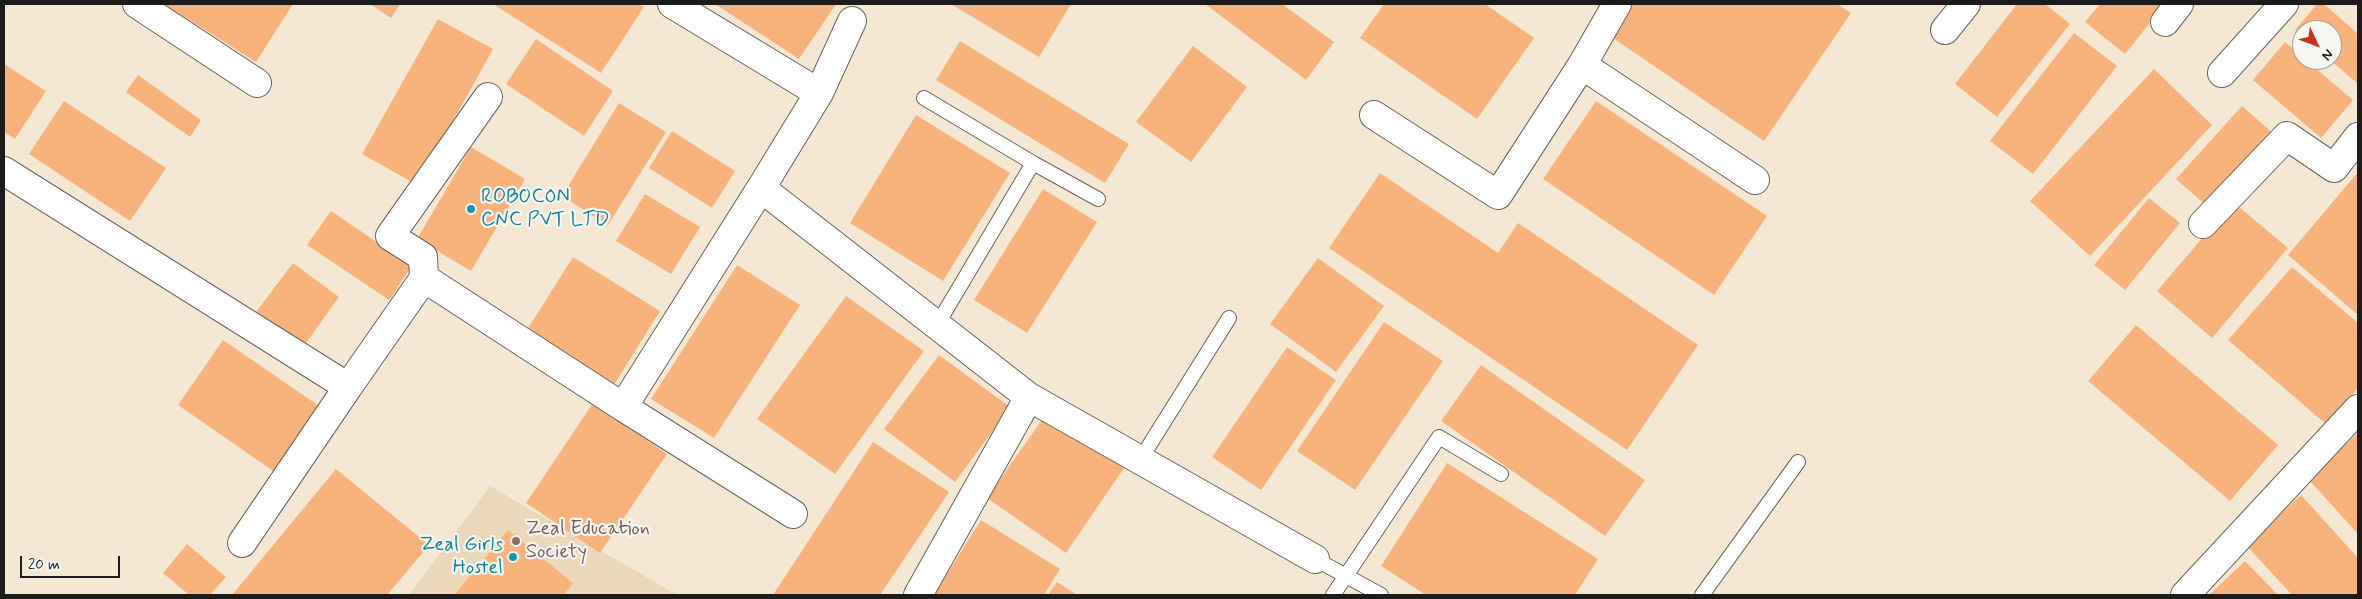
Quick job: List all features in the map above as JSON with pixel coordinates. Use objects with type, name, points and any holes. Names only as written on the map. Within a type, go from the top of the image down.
[{"type":"street","points":[[137,4],[258,83]]},
{"type":"street","points":[[672,4],[819,93]]},
{"type":"street","points":[[1374,115],[1498,195],[1582,66],[1617,4]]},
{"type":"street","points":[[1945,30],[1966,4]]},
{"type":"street","points":[[2222,72],[2284,4]]},
{"type":"street","points":[[623,407],[819,93],[852,21]]},
{"type":"street","points":[[1582,66],[1755,180]]},
{"type":"street","points":[[242,543],[424,278],[423,258],[390,236],[488,97]]},
{"type":"street","points":[[2202,224],[2287,136],[2334,168],[2358,137]]},
{"type":"street","points":[[4,171],[348,387]]},
{"type":"street","points":[[761,188],[1030,397],[1315,559]]},
{"type":"street","points":[[424,278],[793,514]]},
{"type":"street","points":[[918,595],[1030,397]]},
{"type":"street","points":[[2185,595],[2358,409]]},
{"type":"lane","points":[[924,98],[1098,199]]},
{"type":"lane","points":[[937,324],[1033,163]]},
{"type":"lane","points":[[1140,460],[1229,318]]},
{"type":"lane","points":[[1333,595],[1439,436],[1501,474]]},
{"type":"lane","points":[[1702,595],[1798,462]]},
{"type":"lane","points":[[1315,559],[1381,595]]},
{"type":"shaded area","name":"Zeal Education Society","points":[[490,486],[677,595],[409,595]]},
{"type":"building","points":[[164,4],[293,4],[256,62]]},
{"type":"building","points":[[370,4],[400,4],[391,18]]},
{"type":"building","points":[[493,4],[639,4],[644,7],[601,73]]},
{"type":"building","points":[[715,4],[836,4],[799,59]]},
{"type":"building","points":[[951,4],[1071,4],[1039,57]]},
{"type":"building","points":[[1205,4],[1282,4],[1334,42],[1306,80]]},
{"type":"building","points":[[1384,4],[1485,4],[1534,38],[1477,119],[1360,38]]},
{"type":"building","points":[[1628,4],[1837,4],[1851,13],[1764,141],[1607,34]]},
{"type":"building","points":[[2017,4],[2045,4],[2070,24],[1997,117],[1955,84]]},
{"type":"building","points":[[2100,4],[2165,4],[2125,54],[2085,22]]},
{"type":"building","points":[[2317,4],[2324,4],[2358,34],[2358,84],[2342,70],[2342,20],[2303,20]]},
{"type":"building","points":[[438,19],[493,49],[417,185],[362,154]]},
{"type":"building","points":[[2074,33],[2117,66],[2033,174],[1990,141]]},
{"type":"building","points":[[536,39],[613,91],[584,136],[506,84]]},
{"type":"building","points":[[960,41],[1129,144],[1105,183],[936,80]]},
{"type":"building","points":[[2285,42],[2292,48],[2292,70],[2318,70],[2353,100],[2321,138],[2253,80]]},
{"type":"building","points":[[1193,46],[1247,87],[1191,162],[1136,122]]},
{"type":"building","points":[[4,64],[46,91],[15,139],[4,132]]},
{"type":"building","points":[[2154,69],[2212,125],[2090,256],[2030,201]]},
{"type":"building","points":[[138,75],[201,120],[190,137],[126,92]]},
{"type":"building","points":[[64,101],[166,168],[130,221],[29,154]]},
{"type":"building","points":[[1596,101],[1767,216],[1714,295],[1543,179]]},
{"type":"building","points":[[619,103],[666,132],[608,225],[562,196]]},
{"type":"building","points":[[2242,106],[2276,136],[2210,209],[2176,179]]},
{"type":"building","points":[[916,115],[1010,173],[943,281],[850,223]]},
{"type":"building","points":[[672,131],[735,171],[712,208],[649,168]]},
{"type":"building","name":"ROBOCON CNC PVT LTD","points":[[471,147],[525,179],[471,271],[417,239]]},
{"type":"building","points":[[2358,172],[2358,315],[2288,255]]},
{"type":"building","points":[[1380,173],[1498,253],[1518,223],[1698,345],[1627,450],[1329,248]]},
{"type":"building","points":[[1043,189],[1097,222],[1027,333],[974,300]]},
{"type":"building","points":[[645,194],[700,227],[671,274],[616,241]]},
{"type":"building","points":[[2149,198],[2180,223],[2125,290],[2094,265]]},
{"type":"building","points":[[2233,202],[2288,248],[2212,338],[2157,291]]},
{"type":"building","points":[[331,211],[412,266],[389,300],[307,245]]},
{"type":"building","points":[[573,257],[660,311],[612,388],[525,333]]},
{"type":"building","points":[[1318,258],[1384,306],[1336,372],[1270,324]]},
{"type":"building","points":[[293,263],[339,297],[303,347],[256,312]]},
{"type":"building","points":[[737,265],[800,305],[714,438],[651,399]]},
{"type":"building","points":[[2292,267],[2358,323],[2358,388],[2327,425],[2228,340]]},
{"type":"building","points":[[846,296],[924,351],[835,474],[757,419]]},
{"type":"building","points":[[1384,322],[1443,361],[1355,490],[1297,451]]},
{"type":"building","points":[[2136,325],[2278,445],[2230,501],[2088,381]]},
{"type":"building","points":[[223,340],[322,408],[276,473],[178,405]]},
{"type":"building","points":[[1287,347],[1336,380],[1261,490],[1212,457]]},
{"type":"building","points":[[939,355],[1010,407],[955,482],[884,429]]},
{"type":"building","points":[[1481,365],[1645,480],[1605,536],[1441,421]]},
{"type":"building","points":[[593,403],[667,454],[600,553],[526,503]]},
{"type":"building","points":[[1046,414],[1124,468],[1066,553],[987,498]]},
{"type":"building","points":[[2358,433],[2358,534],[2308,479]]},
{"type":"building","points":[[873,442],[949,492],[880,595],[773,595]]},
{"type":"building","points":[[1447,463],[1598,559],[1575,595],[1426,595],[1381,566]]},
{"type":"building","points":[[336,469],[429,545],[387,595],[232,595]]},
{"type":"building","points":[[2301,495],[2358,558],[2358,595],[2292,595],[2246,545]]},
{"type":"building","points":[[981,520],[1060,569],[1044,595],[934,595]]},
{"type":"building","name":"Zeal Girls Hostel","points":[[508,530],[573,583],[564,595],[454,595]]},
{"type":"building","points":[[187,544],[226,577],[210,595],[189,595],[163,573]]},
{"type":"building","points":[[2245,561],[2278,595],[2209,595]]},
{"type":"building","points":[[1057,582],[1077,595],[1048,595]]},
{"type":"place","name":"ROBOCON CNC PVT LTD","points":[[471,209]]},
{"type":"place","name":"Zeal Education Society","points":[[516,541]]},
{"type":"place","name":"Zeal Girls Hostel","points":[[513,557]]}]
